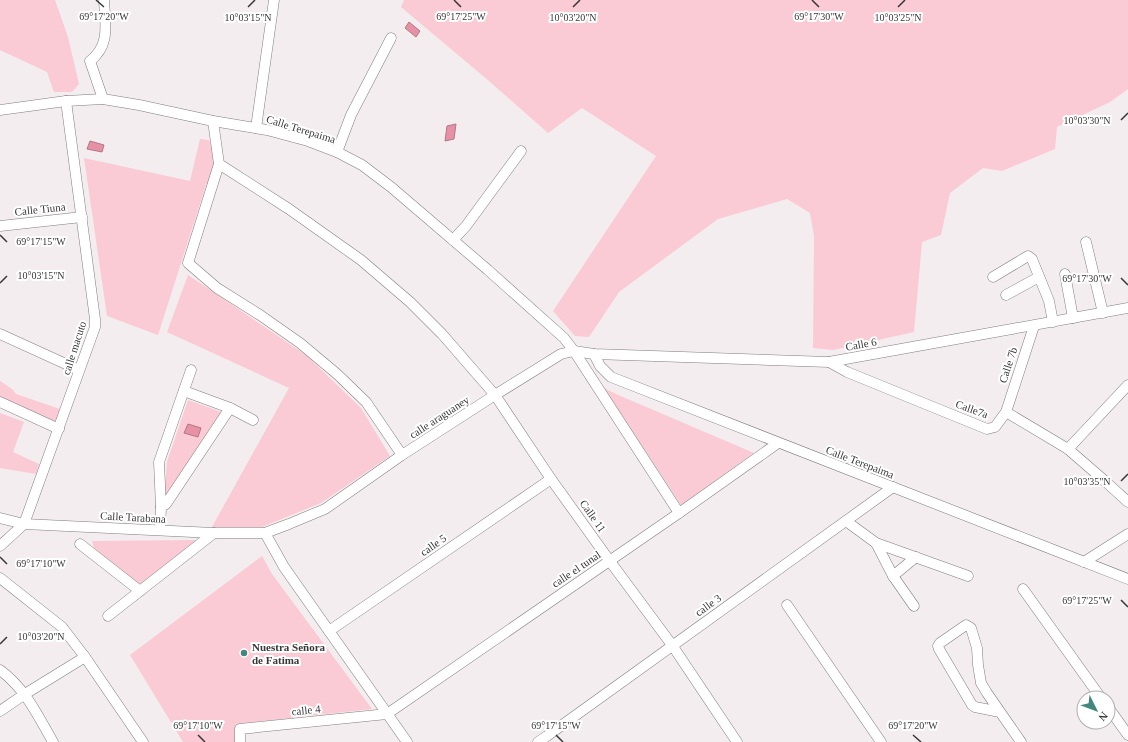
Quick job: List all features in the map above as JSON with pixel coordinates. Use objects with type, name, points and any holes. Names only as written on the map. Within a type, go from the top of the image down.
[{"type":"street","points":[[103,99],[90,61],[97,56],[101,50],[105,38],[104,0]]},
{"type":"street","points":[[256,128],[274,0]]},
{"type":"street","points":[[337,152],[351,115],[391,38]]},
{"type":"street","name":"Calle Terepaima","points":[[0,110],[66,101],[103,99],[256,128],[308,141],[337,152],[362,166],[391,187],[564,338],[574,351],[679,513]]},
{"type":"street","name":"calle macuto","points":[[24,524],[95,327],[96,319],[66,101]]},
{"type":"street","points":[[213,121],[219,164],[188,263],[217,288],[260,315],[294,339],[338,374],[366,402],[402,455]]},
{"type":"street","points":[[453,240],[466,226],[521,151]]},
{"type":"street","points":[[219,164],[288,209],[361,260],[410,302],[442,334],[495,395],[561,354],[574,351],[594,354]]},
{"type":"street","name":"Calle Tiuna","points":[[0,226],[82,217]]},
{"type":"street","points":[[1086,242],[1103,313]]},
{"type":"street","points":[[993,277],[1028,256],[1032,259],[1050,301],[1053,322]]},
{"type":"street","points":[[1066,274],[1072,318]]},
{"type":"street","points":[[1006,296],[1039,277]]},
{"type":"street","name":"Calle 6","points":[[594,354],[829,362],[1128,308]]},
{"type":"street","name":"Calle 7b","points":[[1006,412],[1034,326]]},
{"type":"street","points":[[0,334],[79,370]]},
{"type":"street","name":"Calle Terepaima","points":[[594,354],[600,366],[611,377],[1128,579]]},
{"type":"street","name":"Calle7a","points":[[829,362],[847,372],[987,429],[995,427],[1006,412],[1068,449],[1128,502]]},
{"type":"street","points":[[160,530],[161,507],[159,462],[191,370]]},
{"type":"street","points":[[1068,449],[1128,384]]},
{"type":"street","points":[[184,391],[230,408],[254,420]]},
{"type":"street","name":"calle araguaney","points":[[265,533],[325,509],[402,455],[495,395]]},
{"type":"street","name":"Calle 11","points":[[495,395],[551,479],[672,645],[737,742]]},
{"type":"street","points":[[0,402],[59,429]]},
{"type":"street","points":[[161,507],[166,504],[230,408]]},
{"type":"street","name":"calle el tunal","points":[[387,714],[778,443]]},
{"type":"street","name":"calle 5","points":[[329,632],[551,479]]},
{"type":"street","name":"calle 3","points":[[538,742],[893,487]]},
{"type":"street","name":"Calle Tarabana","points":[[0,518],[24,524],[214,534],[265,533]]},
{"type":"street","points":[[846,521],[876,543],[968,576]]},
{"type":"street","points":[[0,546],[24,524]]},
{"type":"street","points":[[265,533],[284,567],[407,742]]},
{"type":"street","points":[[108,616],[214,534]]},
{"type":"street","points":[[1084,562],[1128,534]]},
{"type":"street","points":[[876,543],[893,576],[914,606]]},
{"type":"street","points":[[80,544],[140,591]]},
{"type":"street","points":[[893,576],[916,557]]},
{"type":"street","points":[[0,578],[62,627],[85,657],[143,742]]},
{"type":"street","points":[[1023,589],[1095,690]]},
{"type":"street","points":[[787,605],[880,742]]},
{"type":"street","points":[[1000,712],[975,707],[972,705],[939,649],[938,646],[940,643],[966,625],[971,628],[977,648],[978,665],[982,683],[1021,742]]},
{"type":"street","points":[[0,711],[85,657]]},
{"type":"street","points":[[0,670],[6,674],[25,694],[53,742]]},
{"type":"street","name":"calle 4","points":[[240,742],[240,729],[387,714]]},
{"type":"street","points":[[1116,718],[1128,735]]},
{"type":"shaded area","points":[[0,0],[55,0],[68,37],[79,84],[72,92],[54,92],[47,72],[0,50]]},
{"type":"shaded area","points":[[404,0],[1128,0],[1128,89],[1110,102],[1057,127],[1055,149],[1002,171],[983,168],[950,193],[941,235],[922,242],[914,332],[833,350],[813,348],[814,236],[810,213],[787,199],[718,219],[619,292],[589,337],[575,336],[553,311],[656,156],[582,108],[548,133],[401,7]]},
{"type":"shaded area","points":[[409,22],[420,31],[416,37],[405,28]]},
{"type":"shaded area","points":[[456,124],[454,139],[445,141],[447,126]]},
{"type":"shaded area","points":[[200,139],[209,140],[217,163],[210,185],[203,184],[206,185],[158,335],[107,316],[84,158],[190,181]]},
{"type":"shaded area","points":[[90,141],[104,145],[102,152],[87,149]]},
{"type":"shaded area","points":[[188,275],[306,355],[361,408],[390,456],[321,503],[262,527],[212,527],[289,388],[167,332]]},
{"type":"shaded area","points":[[0,381],[12,389],[16,394],[60,409],[56,423],[0,398]]},
{"type":"shaded area","points":[[604,388],[616,394],[754,453],[681,505]]},
{"type":"shaded area","points":[[188,400],[221,412],[164,499],[167,462]]},
{"type":"shaded area","points":[[0,413],[24,422],[13,452],[39,464],[36,474],[0,468]]},
{"type":"shaded area","points":[[188,424],[201,428],[198,437],[184,433]]},
{"type":"shaded area","points":[[197,540],[140,585],[94,548],[92,541]]},
{"type":"shaded area","points":[[262,556],[272,574],[372,709],[235,724],[235,742],[183,742],[130,655]]},
{"type":"place","name":"Nuestra Señora de Fatima","points":[[244,653]]}]
